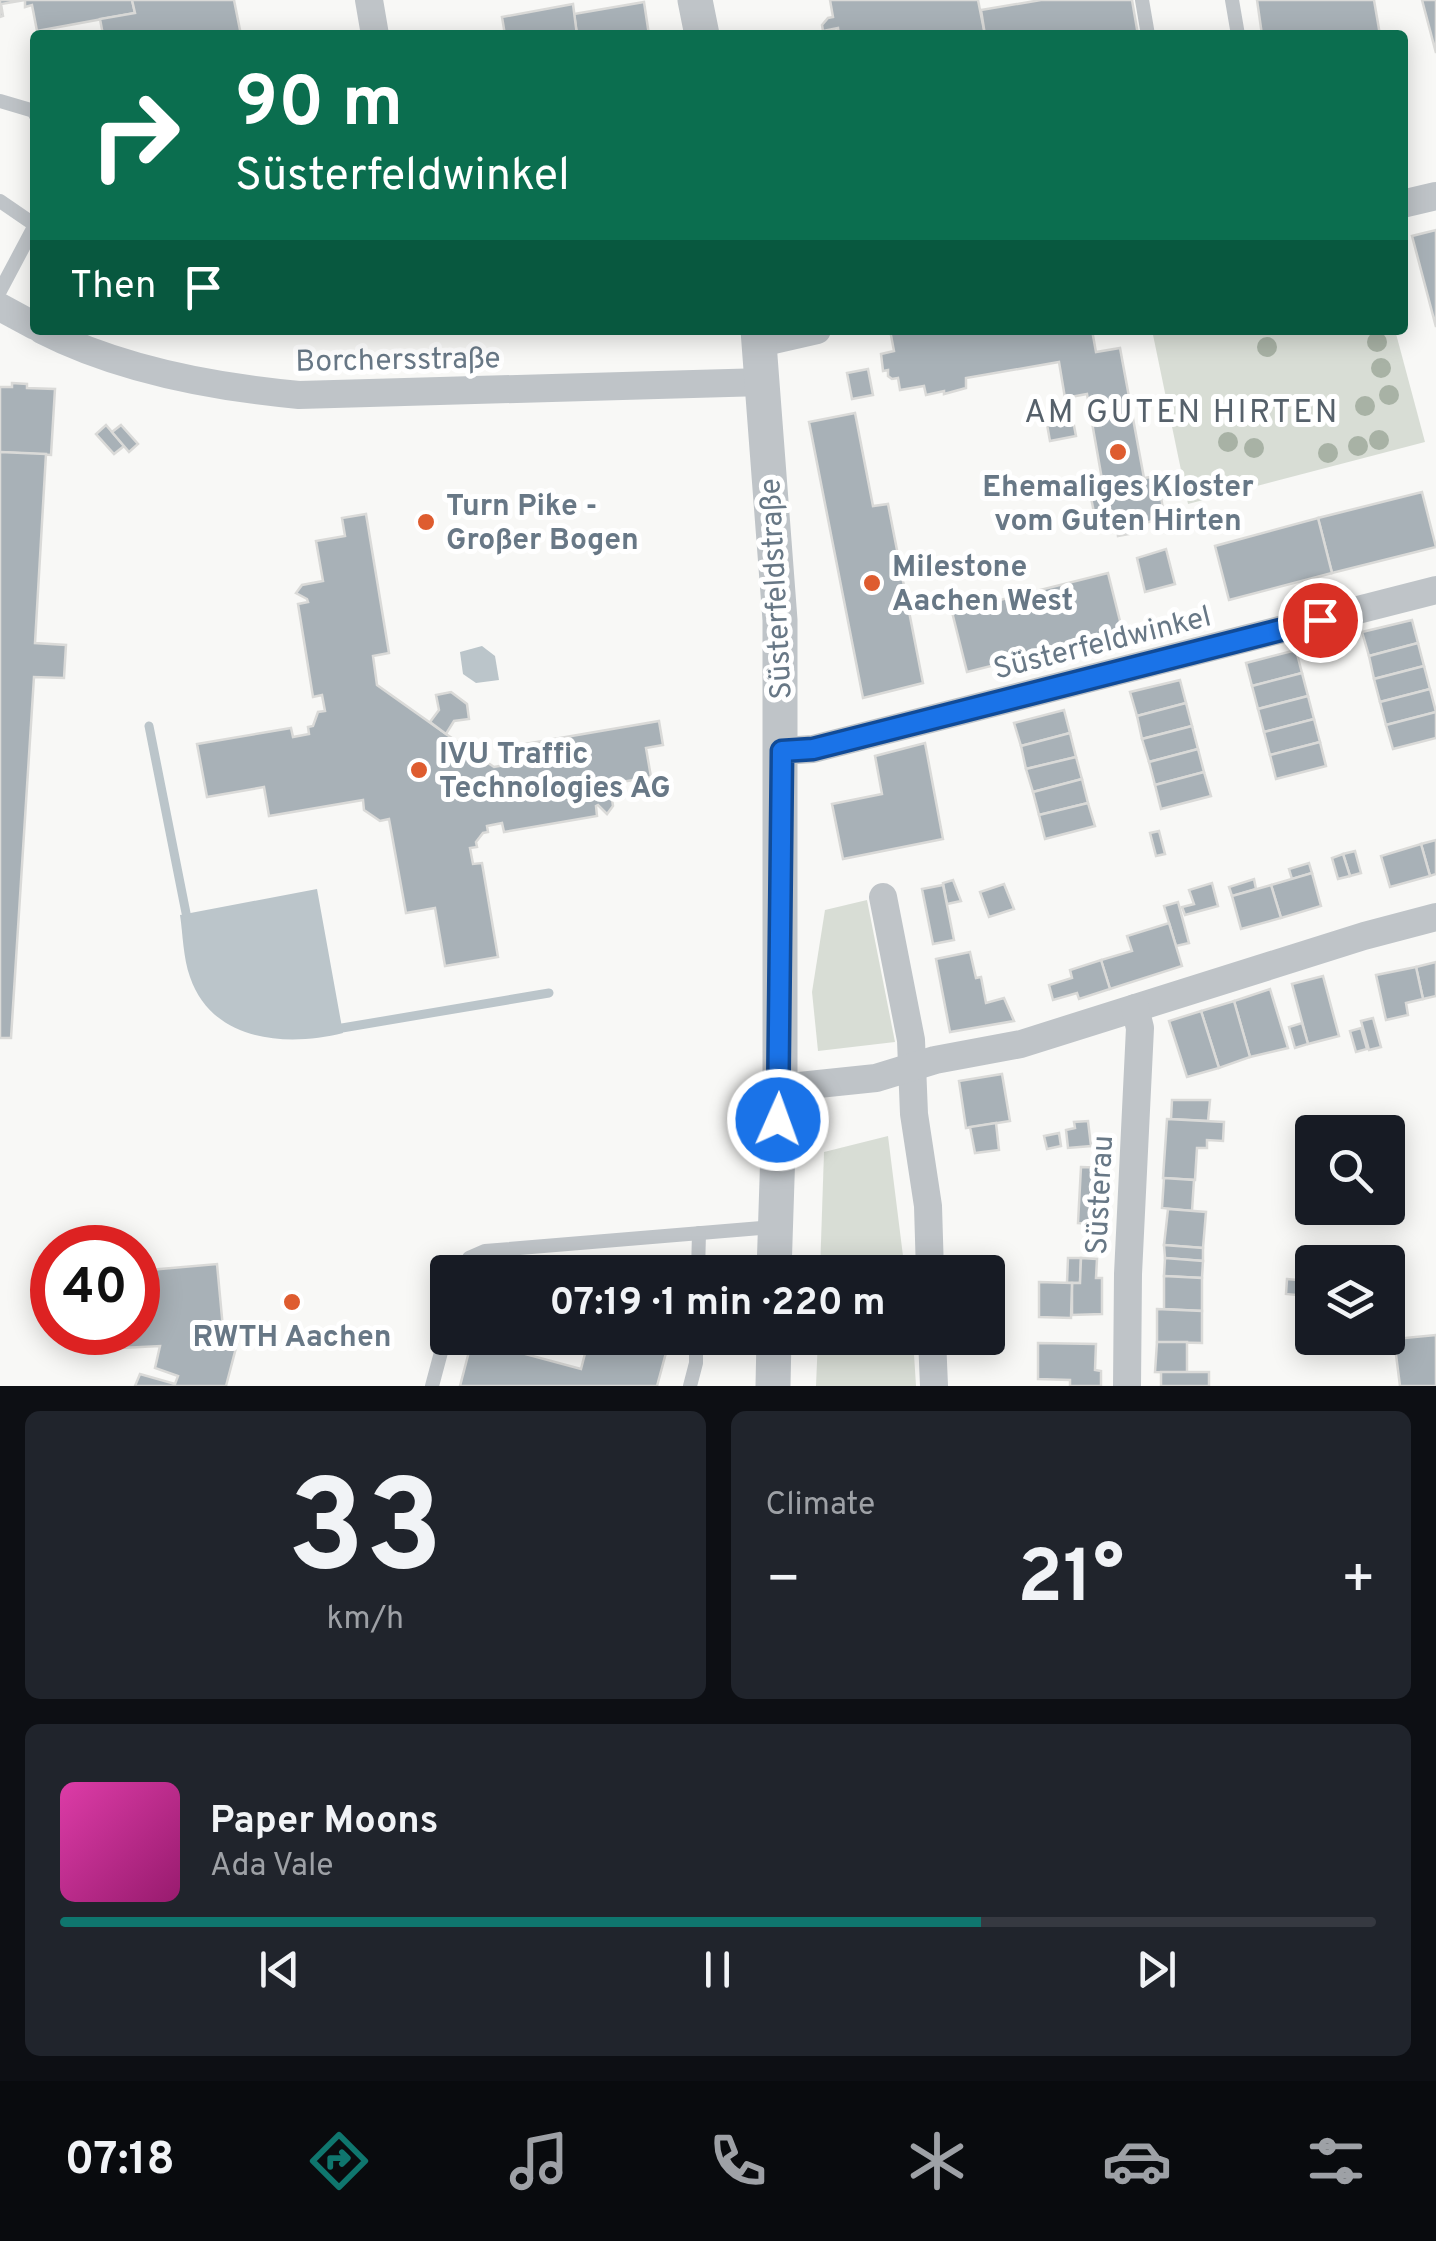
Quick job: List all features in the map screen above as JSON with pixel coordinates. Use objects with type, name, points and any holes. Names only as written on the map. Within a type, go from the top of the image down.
[{"type":"street","points":[[369,0],[375,30]]},
{"type":"street","points":[[695,0],[701,30]]},
{"type":"street","points":[[1408,203],[1436,196]]},
{"type":"street","points":[[0,307],[30,323]]},
{"type":"street","name":"Borchersstraße","points":[[57,335],[161,371],[223,386],[299,396],[764,382]]},
{"type":"street","name":"Süsterfeldstraße","points":[[759,336],[780,620],[780,1088],[774,1255]]},
{"type":"street","name":"Süsterfeldwinkel","points":[[782,751],[813,749],[1436,590]]},
{"type":"street","points":[[882,897],[910,1040],[929,1255]]},
{"type":"street","points":[[780,1088],[876,1078],[934,1060],[1021,1044],[1436,917]]},
{"type":"street","name":"Süsterau","points":[[1126,1386],[1140,1028],[1135,1008]]},
{"type":"street","points":[[773,1386],[774,1355]]},
{"type":"street","points":[[933,1355],[934,1386]]},
{"type":"lane","points":[[1142,0],[1147,30]]},
{"type":"lane","points":[[1232,0],[1237,30]]},
{"type":"lane","points":[[0,101],[30,110]]},
{"type":"lane","points":[[0,201],[30,222]]},
{"type":"lane","points":[[0,291],[30,234]]},
{"type":"lane","points":[[476,1255],[484,1251],[774,1226]]},
{"type":"lane","points":[[698,1255],[699,1234]]},
{"type":"lane","points":[[432,1386],[440,1355]]},
{"type":"lane","points":[[690,1386],[696,1355]]},
{"type":"shaded area","points":[[1153,335],[1396,335],[1425,442],[1188,504]]},
{"type":"shaded area","points":[[482,646],[495,656],[499,680],[476,683],[463,674],[460,652]]},
{"type":"shaded area","points":[[317,889],[343,1033],[276,1039],[233,1027],[215,1015],[190,977],[180,915]]},
{"type":"shaded area","points":[[867,900],[895,1042],[818,1051],[812,992],[825,910]]},
{"type":"shaded area","points":[[888,1136],[903,1255],[821,1255],[824,1152]]},
{"type":"shaded area","points":[[817,1355],[914,1355],[916,1386],[816,1386]]},
{"type":"building","points":[[0,0],[25,0],[1,4],[0,17]]},
{"type":"building","points":[[25,0],[132,0],[135,13],[37,30],[32,5],[25,7]]},
{"type":"building","points":[[132,0],[234,0],[240,30],[102,30],[100,19],[135,13]]},
{"type":"building","points":[[830,0],[978,0],[984,30],[823,30],[822,25],[833,17]]},
{"type":"building","points":[[1041,0],[1132,0],[1137,30],[984,30],[981,10]]},
{"type":"building","points":[[1257,0],[1374,0],[1379,30],[1261,30]]},
{"type":"building","points":[[1422,0],[1436,0],[1436,53]]},
{"type":"building","points":[[644,2],[648,30],[576,30],[574,14]]},
{"type":"building","points":[[573,4],[576,30],[504,30],[502,17]]},
{"type":"building","points":[[1436,230],[1436,327],[1412,236]]},
{"type":"building","name":"Ehemaliges Kloster vom Guten Hirten","points":[[891,335],[1093,335],[1096,352],[1120,348],[1144,478],[1157,476],[1165,519],[1143,523],[1145,531],[1118,536],[1117,528],[1098,532],[1089,488],[1103,485],[1087,394],[1065,398],[1059,362],[966,378],[966,388],[926,395],[924,386],[900,390],[898,378],[892,379],[888,370],[883,371],[881,354],[894,351]]},
{"type":"building","points":[[868,369],[873,395],[852,399],[847,373]]},
{"type":"building","points":[[12,383],[55,389],[51,455],[0,452],[0,387],[12,387]]},
{"type":"building","name":"Milestone Aachen West","points":[[855,413],[873,506],[888,504],[923,683],[863,698],[809,422]]},
{"type":"building","points":[[1072,415],[1076,436],[1050,441],[1046,419]]},
{"type":"building","points":[[106,425],[124,446],[114,454],[96,434]]},
{"type":"building","points":[[121,425],[138,444],[129,452],[112,432]]},
{"type":"building","points":[[0,452],[46,454],[35,643],[66,645],[64,678],[34,677],[11,1038],[0,1038]]},
{"type":"building","points":[[1422,492],[1436,547],[1332,573],[1318,518]]},
{"type":"building","points":[[366,514],[389,653],[373,656],[377,685],[446,734],[494,767],[522,762],[519,745],[659,721],[663,745],[646,748],[651,777],[610,784],[613,806],[607,814],[598,805],[597,816],[504,832],[502,823],[487,826],[488,832],[476,842],[477,847],[470,848],[473,864],[482,863],[498,957],[445,966],[435,908],[406,913],[389,819],[380,821],[364,810],[363,800],[269,816],[264,787],[207,797],[197,744],[291,728],[293,737],[309,734],[308,727],[313,726],[318,712],[325,711],[322,695],[313,697],[298,604],[308,602],[296,593],[302,585],[323,581],[316,541],[345,536],[342,518]]},
{"type":"building","points":[[1318,518],[1332,573],[1229,600],[1215,546]]},
{"type":"building","points":[[1166,549],[1175,584],[1145,592],[1137,558]]},
{"type":"building","points":[[1108,573],[1123,633],[967,672],[952,612]]},
{"type":"building","points":[[1412,620],[1418,643],[1369,656],[1362,632]]},
{"type":"building","points":[[1418,643],[1424,666],[1374,679],[1369,656]]},
{"type":"building","points":[[1296,650],[1302,673],[1252,686],[1246,663]]},
{"type":"building","points":[[1424,666],[1430,689],[1380,702],[1374,679]]},
{"type":"building","points":[[1302,673],[1308,696],[1258,709],[1252,686]]},
{"type":"building","points":[[1180,680],[1186,703],[1137,716],[1130,692]]},
{"type":"building","points":[[1430,689],[1436,712],[1386,725],[1380,702]]},
{"type":"building","points":[[451,692],[467,704],[469,719],[454,721],[446,734],[430,722],[439,710],[436,695]]},
{"type":"building","points":[[1308,696],[1314,719],[1264,732],[1258,709]]},
{"type":"building","points":[[1186,703],[1192,726],[1142,739],[1137,716]]},
{"type":"building","points":[[1064,710],[1070,733],[1021,746],[1014,723]]},
{"type":"building","points":[[1436,712],[1436,738],[1393,749],[1386,725]]},
{"type":"building","points":[[1314,719],[1320,742],[1270,755],[1264,732]]},
{"type":"building","points":[[1192,726],[1198,749],[1149,762],[1142,739]]},
{"type":"building","points":[[1070,733],[1076,757],[1026,769],[1021,746]]},
{"type":"building","points":[[1320,742],[1326,766],[1276,779],[1270,755]]},
{"type":"building","points":[[925,743],[943,839],[843,859],[832,804],[882,794],[875,756]]},
{"type":"building","points":[[1198,749],[1204,772],[1155,785],[1149,762]]},
{"type":"building","points":[[1076,757],[1082,779],[1033,792],[1026,769]]},
{"type":"building","points":[[1204,772],[1211,796],[1161,809],[1155,785]]},
{"type":"building","points":[[1082,779],[1088,803],[1039,815],[1033,792]]},
{"type":"building","points":[[1088,803],[1095,826],[1045,839],[1039,815]]},
{"type":"building","points":[[1159,831],[1165,854],[1156,856],[1150,833]]},
{"type":"building","points":[[1436,840],[1436,874],[1430,876],[1421,844]]},
{"type":"building","points":[[1421,844],[1430,876],[1390,887],[1381,856]]},
{"type":"building","points":[[1355,851],[1361,873],[1350,876],[1343,854]]},
{"type":"building","points":[[1343,854],[1350,876],[1338,879],[1332,858]]},
{"type":"building","points":[[1309,863],[1312,873],[1292,879],[1289,869]]},
{"type":"building","points":[[1312,873],[1321,906],[1281,918],[1271,885]]},
{"type":"building","points":[[1254,879],[1256,889],[1232,896],[1229,887]]},
{"type":"building","points":[[953,880],[961,901],[947,904],[943,883]]},
{"type":"building","points":[[1212,883],[1218,906],[1185,915],[1182,907],[1194,904],[1189,890]]},
{"type":"building","points":[[1004,884],[1014,909],[989,917],[980,892]]},
{"type":"building","points":[[943,885],[954,940],[933,944],[922,889]]},
{"type":"building","points":[[1271,885],[1281,918],[1241,929],[1232,896]]},
{"type":"building","points":[[1178,902],[1189,943],[1176,946],[1164,906]]},
{"type":"building","points":[[1169,923],[1182,966],[1110,989],[1101,960],[1132,951],[1127,936]]},
{"type":"building","points":[[970,952],[976,978],[981,977],[986,1003],[1004,998],[1014,1021],[950,1032],[936,959]]},
{"type":"building","points":[[1101,960],[1110,989],[1079,999],[1077,993],[1053,1000],[1049,985],[1072,978],[1070,970]]},
{"type":"building","points":[[1436,962],[1436,996],[1423,999],[1416,967]]},
{"type":"building","points":[[1416,967],[1423,999],[1406,1003],[1408,1015],[1386,1020],[1376,975]]},
{"type":"building","points":[[1323,976],[1339,1036],[1308,1044],[1292,984]]},
{"type":"building","points":[[1270,989],[1288,1048],[1250,1057],[1234,1001]]},
{"type":"building","points":[[1234,1001],[1250,1057],[1219,1068],[1201,1011]]},
{"type":"building","points":[[1201,1011],[1219,1068],[1187,1077],[1169,1021]]},
{"type":"building","points":[[1373,1018],[1381,1047],[1369,1050],[1361,1021]]},
{"type":"building","points":[[1302,1023],[1308,1044],[1295,1048],[1289,1027]]},
{"type":"building","points":[[1361,1028],[1367,1049],[1356,1052],[1350,1031]]},
{"type":"building","points":[[1002,1074],[1010,1121],[966,1128],[959,1081]]},
{"type":"building","points":[[1172,1100],[1210,1100],[1208,1121],[1171,1119]]},
{"type":"building","points":[[1167,1119],[1224,1122],[1223,1141],[1207,1140],[1207,1148],[1197,1148],[1195,1180],[1163,1178]]},
{"type":"building","points":[[1088,1121],[1091,1146],[1068,1148],[1066,1130],[1075,1128],[1074,1122]]},
{"type":"building","points":[[996,1123],[999,1150],[975,1153],[970,1127]]},
{"type":"building","points":[[1059,1133],[1061,1146],[1047,1149],[1044,1136]]},
{"type":"building","points":[[1081,1167],[1106,1168],[1104,1192],[1110,1193],[1108,1225],[1078,1223]]},
{"type":"building","points":[[1164,1178],[1194,1180],[1192,1211],[1162,1208]]},
{"type":"building","points":[[1168,1209],[1206,1212],[1203,1248],[1164,1245]]},
{"type":"building","points":[[1164,1245],[1203,1248],[1203,1261],[1165,1258]]},
{"type":"building","points":[[1068,1258],[1081,1258],[1080,1283],[1067,1283]]},
{"type":"building","points":[[1081,1258],[1097,1259],[1096,1278],[1102,1278],[1102,1314],[1072,1315],[1072,1283],[1080,1283]]},
{"type":"building","points":[[1165,1258],[1203,1261],[1202,1278],[1164,1276]]},
{"type":"building","points":[[217,1264],[224,1339],[237,1344],[226,1386],[135,1386],[140,1374],[175,1384],[178,1376],[155,1368],[160,1355],[160,1269]]},
{"type":"building","points":[[1164,1276],[1202,1278],[1202,1311],[1164,1309]]},
{"type":"building","points":[[1287,1279],[1295,1280],[1295,1295],[1286,1294]]},
{"type":"building","points":[[1039,1282],[1072,1283],[1071,1318],[1039,1317]]},
{"type":"building","points":[[1157,1309],[1202,1311],[1202,1343],[1157,1342]]},
{"type":"building","points":[[1436,1335],[1436,1386],[1400,1386],[1396,1355],[1405,1355],[1405,1338]]},
{"type":"building","points":[[1157,1342],[1187,1342],[1187,1373],[1155,1372]]},
{"type":"building","points":[[1038,1343],[1096,1344],[1095,1370],[1101,1371],[1101,1386],[1070,1386],[1070,1380],[1038,1379]]},
{"type":"building","points":[[468,1355],[529,1355],[581,1369],[585,1355],[665,1355],[657,1386],[460,1386]]},
{"type":"building","points":[[1161,1372],[1209,1372],[1209,1386],[1161,1386]]},
{"type":"waterway","points":[[149,726],[186,913]]},
{"type":"waterway","points":[[342,1028],[549,993]]},
{"type":"place","name":"Ehemaliges Kloster vom Guten Hirten","points":[[1118,452]]},
{"type":"place","name":"Turn Pike - Großer Bogen","points":[[426,522]]},
{"type":"place","name":"Milestone Aachen West","points":[[872,583]]},
{"type":"place","name":"IVU Traffic Technologies AG","points":[[419,770]]},
{"type":"place","name":"RWTH Aachen","points":[[292,1302]]},
{"type":"district","name":"AM GUTEN HIRTEN","points":[[1182,411]]},
{"type":"route","points":[[778,1120],[782,751],[813,749],[1320,620]]}]
